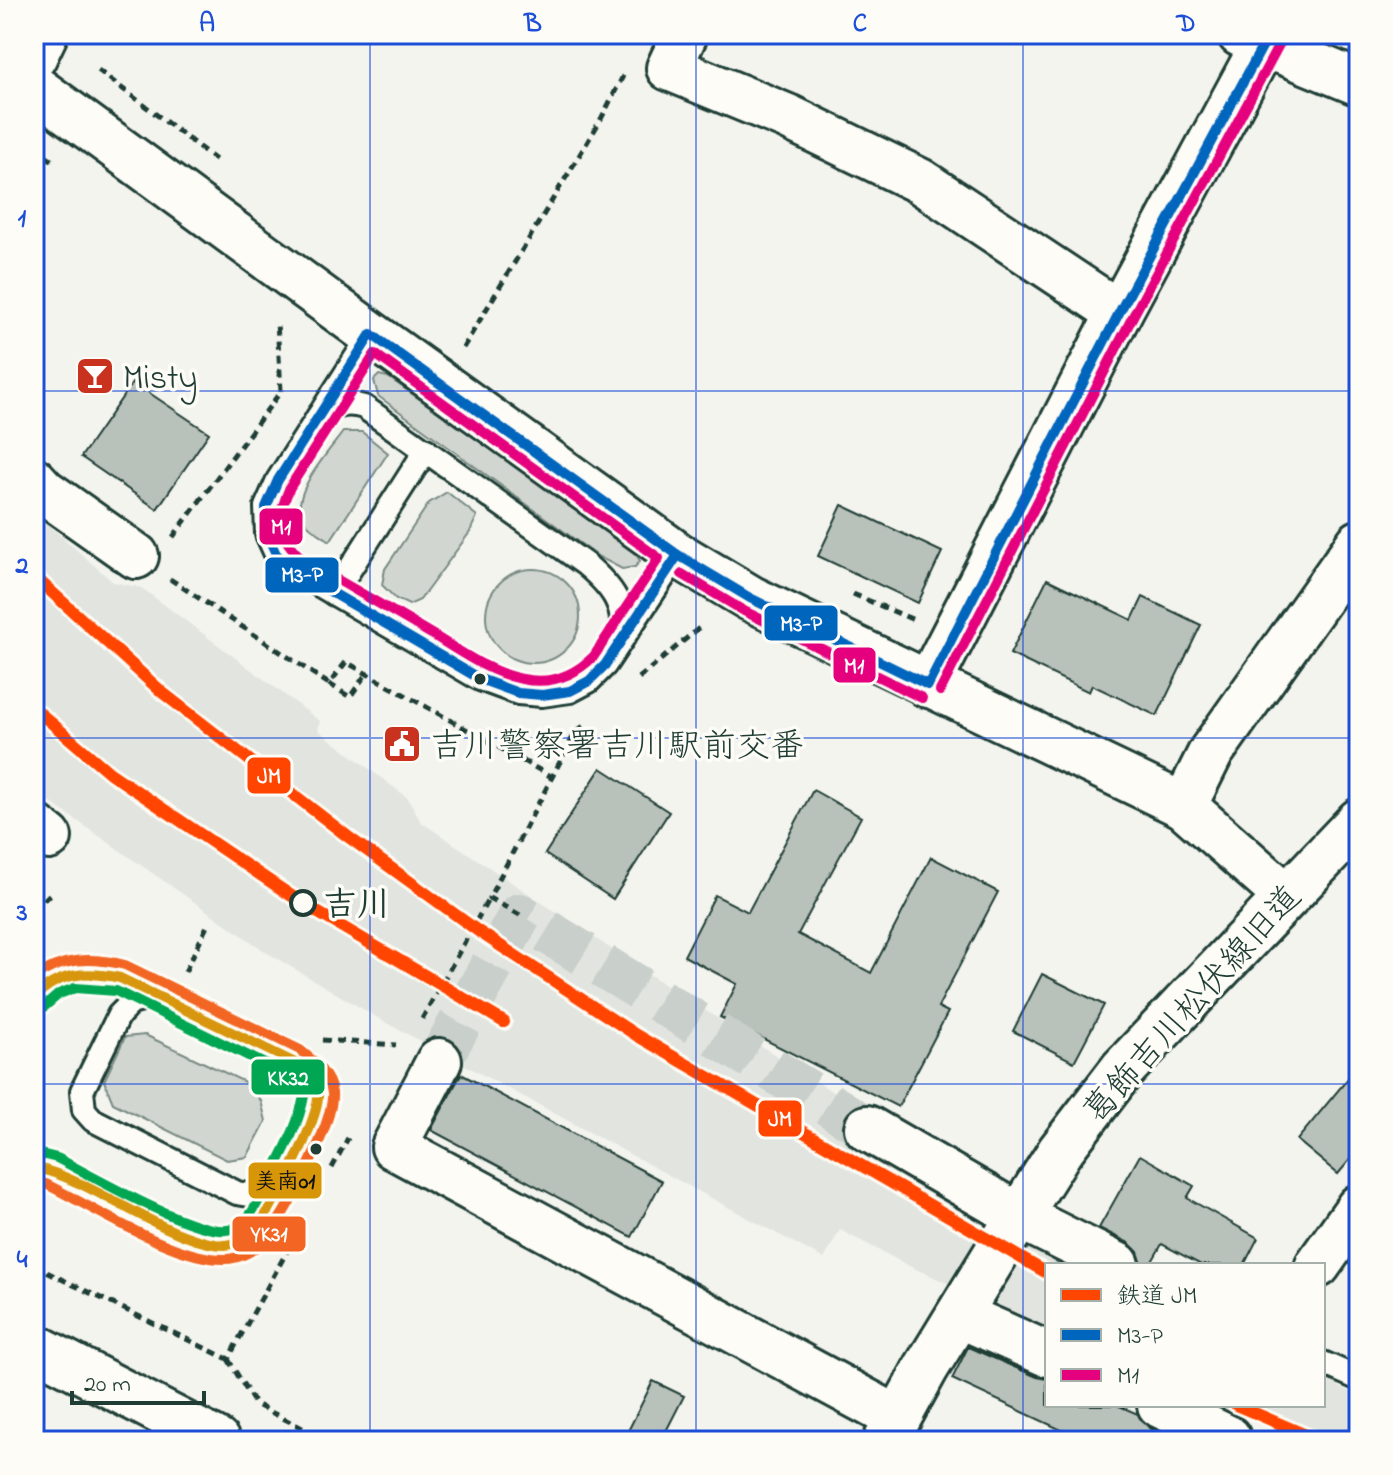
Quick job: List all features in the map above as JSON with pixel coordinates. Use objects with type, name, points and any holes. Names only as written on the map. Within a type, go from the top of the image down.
[{"type":"street","points":[[34,57],[45,34]]},
{"type":"street","points":[[685,34],[669,68],[788,117],[920,181],[1119,313]]},
{"type":"street","points":[[928,685],[1258,37],[1359,83]]},
{"type":"street","points":[[34,87],[678,555],[750,598],[1184,806],[1286,896]]},
{"type":"street","points":[[34,480],[44,491],[144,561]]},
{"type":"street","points":[[1184,806],[1211,752],[1359,543]]},
{"type":"street","name":"葛飾吉川松伏線旧道","points":[[892,1429],[1060,1151],[1122,1070],[1359,821]]},
{"type":"street","points":[[421,1046],[394,1147],[892,1429]]},
{"type":"street","points":[[867,1128],[1019,1216],[1113,1263]]},
{"type":"street","points":[[1319,1263],[1359,1207]]},
{"type":"street","points":[[959,1315],[1045,1353]]},
{"type":"street","points":[[34,1346],[217,1441]]},
{"type":"street","points":[[1164,1407],[1219,1433],[1228,1438],[1227,1441]]},
{"type":"lane","points":[[371,334],[317,418],[266,507],[267,534],[276,554],[297,572],[480,679],[518,693],[542,695],[570,691],[589,681],[605,665],[678,555]]},
{"type":"lane","points":[[317,418],[335,406],[351,403],[364,407],[585,564],[608,584],[617,599],[623,629],[617,648]]},
{"type":"lane","points":[[334,594],[426,450]]},
{"type":"lane","points":[[34,998],[59,977],[91,972],[120,978],[293,1062],[311,1077],[318,1095],[315,1113],[277,1192],[256,1229],[239,1243],[222,1245],[194,1241],[51,1171],[34,1167]]},
{"type":"lane","points":[[157,996],[131,1003],[119,1015],[82,1091],[84,1110],[93,1120],[237,1193],[255,1196],[277,1192]]},
{"type":"lane","points":[[1325,1364],[1359,1379]]},
{"type":"path","points":[[462,349],[600,121],[628,68]]},
{"type":"path","points":[[98,70],[224,166]]},
{"type":"path","points":[[34,148],[60,166]]},
{"type":"path","points":[[277,314],[281,391],[144,561],[350,697],[366,674]]},
{"type":"path","points":[[450,339],[475,358]]},
{"type":"path","points":[[850,593],[922,624]]},
{"type":"path","points":[[631,685],[699,628]]},
{"type":"path","points":[[329,684],[346,662],[552,777]]},
{"type":"path","points":[[317,1040],[421,1046],[489,898],[575,733],[586,723]]},
{"type":"path","points":[[34,910],[53,891]]},
{"type":"path","points":[[489,898],[520,915]]},
{"type":"path","points":[[185,972],[208,924]]},
{"type":"path","points":[[228,1359],[255,1404],[328,1441]]},
{"type":"shaded area","points":[[379,375],[388,377],[622,542],[634,551],[640,561],[635,567],[622,569],[599,557],[378,396],[374,380]]},
{"type":"shaded area","points":[[343,432],[362,432],[388,453],[330,541],[304,521],[300,511],[301,500],[320,462]]},
{"type":"shaded area","points":[[447,492],[477,516],[470,532],[420,600],[409,605],[396,599],[382,585],[385,569],[429,503]]},
{"type":"shaded area","points":[[34,512],[113,582],[142,588],[320,721],[318,730],[408,798],[421,822],[658,980],[897,1133],[1082,1263],[1045,1263],[1045,1327],[909,1266],[840,1230],[824,1259],[383,1021],[269,954],[34,791]]},
{"type":"shaded area","points":[[533,569],[551,573],[566,583],[576,598],[580,616],[576,634],[566,649],[551,659],[533,663],[515,659],[500,649],[490,634],[486,616],[490,598],[500,583],[515,573]]},
{"type":"shaded area","points":[[145,1035],[247,1083],[261,1101],[266,1121],[247,1157],[227,1160],[113,1103],[104,1081],[125,1037]]},
{"type":"shaded area","points":[[1325,1380],[1359,1396],[1359,1441],[1296,1441],[1220,1407],[1325,1407]]},
{"type":"building","points":[[133,382],[209,433],[157,509],[81,457]]},
{"type":"building","points":[[842,505],[942,552],[918,603],[818,556]]},
{"type":"building","points":[[1047,579],[1132,620],[1143,597],[1201,625],[1157,716],[1092,685],[1089,692],[1010,654]]},
{"type":"building","points":[[601,768],[669,812],[613,899],[545,854]]},
{"type":"building","points":[[813,790],[861,817],[798,934],[871,973],[931,857],[998,892],[938,1007],[948,1012],[898,1107],[720,1017],[737,984],[684,956],[715,895],[748,912]]},
{"type":"building","points":[[1042,974],[1104,1005],[1074,1062],[1013,1031]]},
{"type":"building","points":[[1359,1065],[1359,1149],[1338,1174],[1297,1140]]},
{"type":"building","points":[[461,1074],[662,1181],[632,1237],[431,1130]]},
{"type":"building","points":[[1140,1155],[1194,1186],[1187,1198],[1258,1238],[1245,1263],[1197,1263],[1162,1244],[1151,1263],[1141,1263],[1138,1252],[1129,1243],[1099,1228]]},
{"type":"building","points":[[968,1347],[1045,1379],[1045,1407],[1122,1407],[1138,1414],[1149,1428],[1177,1441],[1085,1441],[952,1379]]},
{"type":"building","points":[[653,1381],[684,1396],[661,1441],[623,1441]]},
{"type":"tunnel","points":[[439,1061],[520,915],[867,1128]]},
{"type":"rail line","name":"JM","points":[[34,576],[163,693],[347,836],[478,931],[636,1035],[1045,1272]]},
{"type":"rail line","name":"JM","points":[[34,708],[110,773],[305,905],[504,1022]]},
{"type":"rail line","name":"JM","points":[[1241,1407],[1320,1441]]},
{"type":"transit line","name":"M3-P","points":[[928,685],[1119,313],[1269,34]]},
{"type":"transit line","name":"M1","points":[[940,691],[1131,320],[1281,41]]},
{"type":"transit line","name":"M3-P","points":[[371,334],[678,555],[605,665],[589,681],[570,691],[542,695],[518,693],[480,679],[297,572],[276,554],[267,534],[266,507],[278,480],[371,334]]},
{"type":"transit line","name":"M1","points":[[375,354],[659,558],[594,656],[578,669],[542,681],[499,672],[305,561],[288,544],[281,519],[290,487],[375,354]]},
{"type":"transit line","name":"M3-P","points":[[678,555],[750,598],[928,685]]},
{"type":"transit line","name":"M1","points":[[682,574],[744,611],[922,698]]},
{"type":"transit line","name":"YK31","points":[[34,978],[55,966],[78,961],[125,965],[300,1050],[325,1074],[332,1093],[331,1107],[317,1147],[283,1213],[259,1245],[236,1258],[205,1257],[158,1242],[46,1184],[34,1181]]},
{"type":"transit line","name":"美南01","points":[[34,998],[63,978],[85,974],[120,978],[293,1062],[312,1081],[318,1096],[311,1125],[261,1223],[253,1232],[232,1244],[213,1244],[184,1235],[70,1179],[34,1167]]},
{"type":"transit line","name":"KK32","points":[[37,1153],[57,1158],[171,1216],[217,1230],[232,1229],[251,1214],[260,1198],[299,1117],[304,1096],[285,1074],[116,991],[75,988],[59,994],[44,1007]]},
{"type":"place","name":"Misty","points":[[95,376]]},
{"type":"place","name":"吉川警察署吉川駅前交番","points":[[402,744]]},
{"type":"place","name":"吉川","points":[[303,903]]}]
